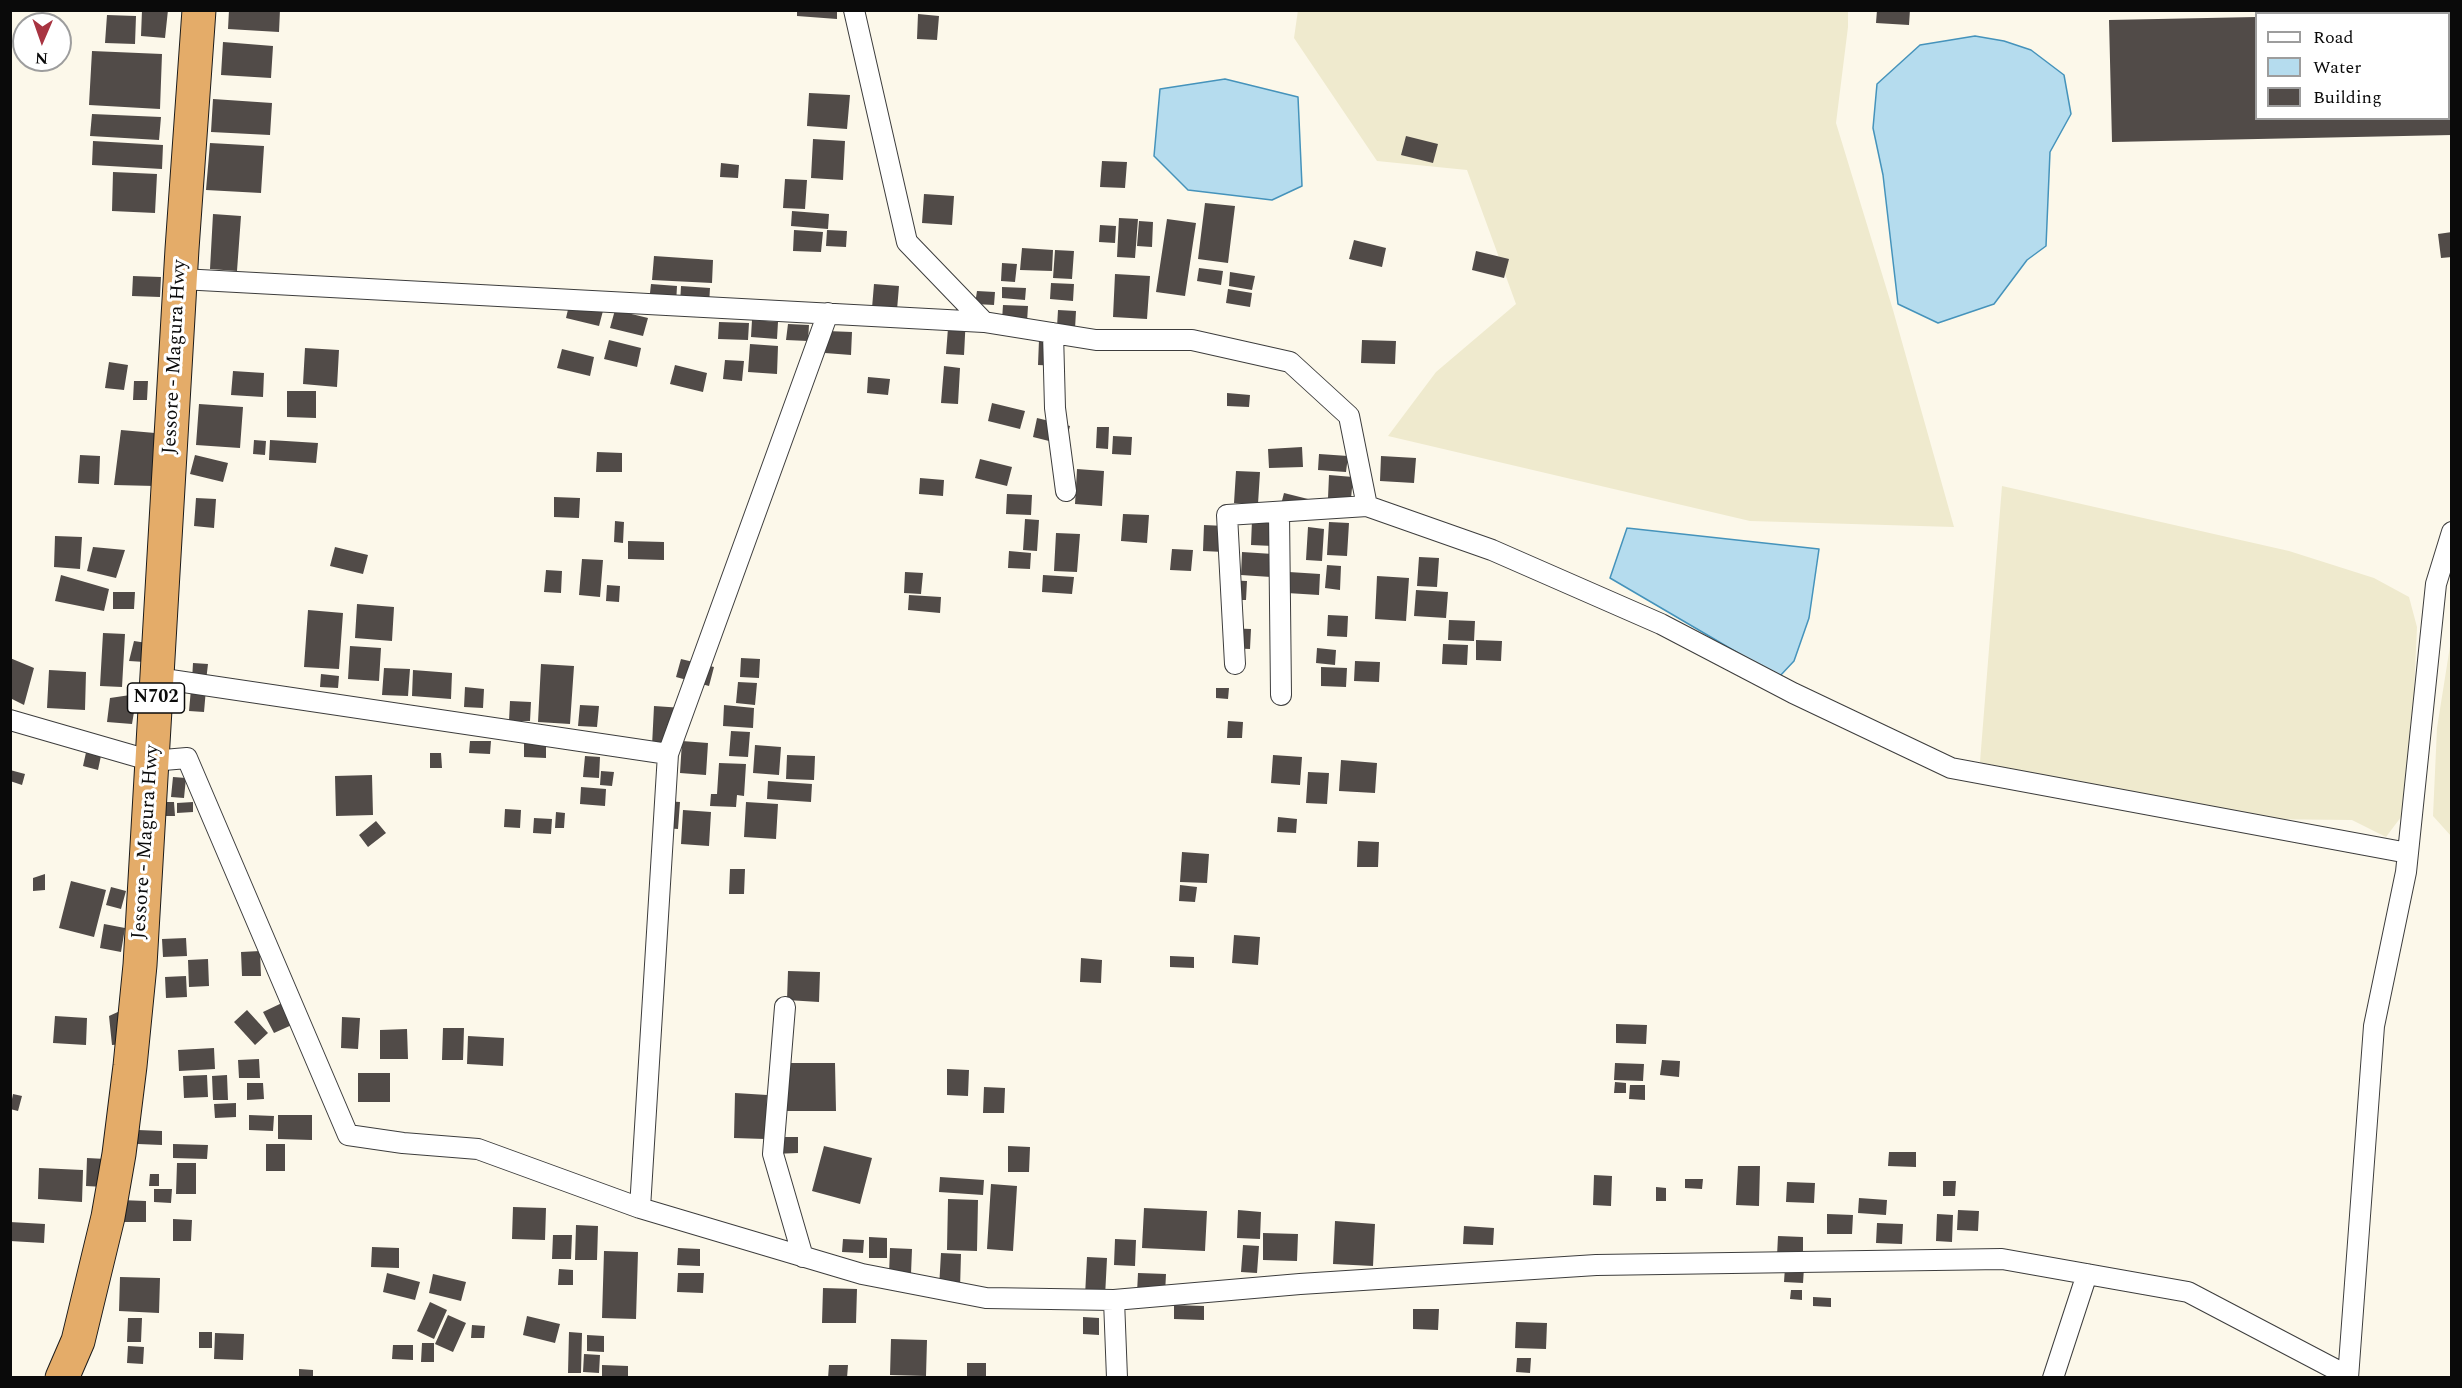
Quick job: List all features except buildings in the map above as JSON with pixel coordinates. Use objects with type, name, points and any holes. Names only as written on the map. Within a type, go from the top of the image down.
[{"type":"highway","name":"Jessore - Magura Hwy","points":[[62,1377],[81,1331],[108,1217],[119,1154],[140,965],[180,279],[199,10]]},
{"type":"street","points":[[854,10],[907,242],[984,322]]},
{"type":"street","points":[[180,279],[984,322],[1096,340],[1192,340],[1290,362],[1349,416],[1367,506]]},
{"type":"street","points":[[640,1208],[668,754],[828,313]]},
{"type":"street","points":[[1053,333],[1055,408],[1066,491]]},
{"type":"street","points":[[1234,664],[1227,515],[1367,506],[1492,550],[1660,624],[1792,693],[1951,768],[2408,853]]},
{"type":"street","points":[[1279,512],[1281,695]]},
{"type":"street","points":[[10,720],[152,761],[188,758],[348,1135],[403,1143],[478,1149],[640,1208],[803,1257],[862,1274],[987,1298],[1114,1300],[1300,1284],[1596,1265],[2002,1259],[2188,1292],[2348,1377],[2374,1026],[2408,853],[2436,584],[2451,532]]},
{"type":"street","points":[[157,678],[668,754]]},
{"type":"street","points":[[785,1007],[773,1154],[803,1257]]},
{"type":"street","points":[[2053,1377],[2087,1274]]},
{"type":"street","points":[[1114,1300],[1117,1377]]},
{"type":"shaded area","points":[[1298,10],[1848,11],[1836,123],[1893,310],[1954,527],[1750,521],[1388,436],[1436,372],[1516,304],[1467,170],[1377,161],[1294,38]]},
{"type":"shaded area","points":[[2002,486],[2289,551],[2374,578],[2409,597],[2417,627],[2414,694],[2401,817],[2386,837],[2352,820],[2255,819],[2041,792],[1980,762]]},
{"type":"shaded area","points":[[2451,640],[2452,836],[2433,816],[2437,728]]},
{"type":"water","points":[[1975,36],[2004,41],[2031,50],[2064,75],[2071,114],[2050,152],[2046,246],[2027,260],[1994,304],[1938,323],[1898,304],[1883,175],[1873,128],[1877,84],[1920,45]]},
{"type":"water","points":[[1225,79],[1298,97],[1302,186],[1272,200],[1188,190],[1154,156],[1160,89]]},
{"type":"water","points":[[1627,528],[1819,549],[1809,618],[1794,661],[1779,677],[1610,578]]}]
